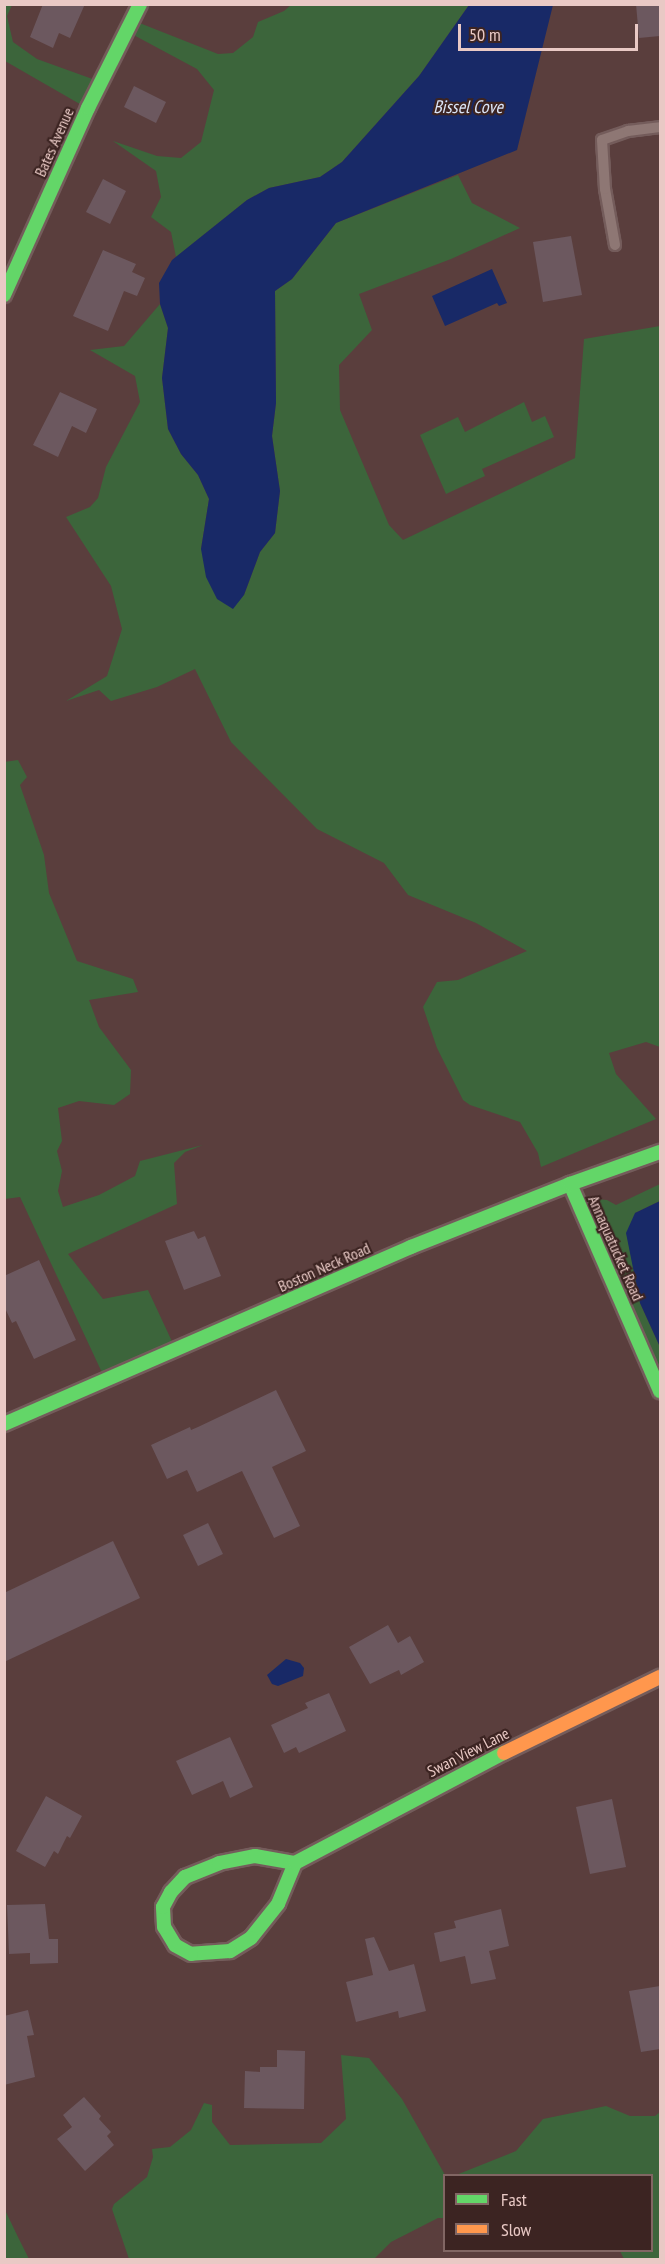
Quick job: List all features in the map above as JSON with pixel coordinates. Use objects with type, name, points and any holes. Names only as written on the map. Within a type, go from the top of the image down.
[{"type":"street","name":"Bates Avenue","points":[[4,295],[87,108],[140,4]]},
{"type":"street","name":"Boston Neck Road","points":[[4,1424],[411,1247],[570,1184],[660,1152]]},
{"type":"street","name":"Annaquatucket Road","points":[[570,1184],[660,1391]]},
{"type":"street","name":"Swan View Lane","points":[[295,1863],[438,1785],[660,1677]]},
{"type":"street","points":[[255,1856],[295,1863],[278,1904],[251,1938],[230,1951],[191,1954],[175,1945],[164,1927],[164,1907],[171,1892],[185,1877],[219,1863],[255,1856]]},
{"type":"lane","points":[[615,245],[605,189],[602,140],[628,131],[660,127]]},
{"type":"green space","points":[[5,5],[12,5],[7,16],[13,42],[37,59],[98,81],[85,107],[5,61]]},
{"type":"green space","points":[[291,5],[469,5],[419,76],[342,162],[320,177],[269,188],[247,200],[176,257],[171,232],[151,217],[161,197],[156,171],[113,141],[157,156],[181,158],[201,142],[214,90],[197,69],[128,32],[137,22],[218,54],[233,53],[253,37],[258,22],[284,11]]},
{"type":"green space","points":[[458,175],[472,203],[520,228],[451,259],[359,294],[372,330],[339,365],[340,410],[389,525],[403,540],[575,458],[584,339],[660,326],[660,1047],[646,1042],[609,1053],[616,1074],[656,1119],[541,1167],[538,1153],[520,1122],[470,1105],[463,1100],[437,1048],[423,1007],[437,982],[458,980],[527,951],[476,923],[408,895],[384,863],[317,829],[231,742],[195,669],[157,687],[111,701],[99,690],[66,701],[107,676],[122,629],[111,586],[66,517],[90,507],[98,498],[106,467],[140,402],[135,376],[90,350],[124,346],[160,304],[168,328],[162,378],[168,429],[181,454],[198,475],[209,499],[201,549],[244,595],[260,552],[275,533],[280,491],[272,436],[276,403],[275,291],[292,279],[336,223]]},
{"type":"green space","points":[[524,402],[532,422],[545,416],[554,437],[482,469],[485,476],[446,494],[420,435],[458,417],[465,432]]},
{"type":"green space","points":[[18,760],[27,777],[20,785],[44,855],[49,893],[77,961],[133,979],[138,992],[89,1000],[99,1027],[131,1070],[130,1094],[114,1105],[79,1101],[58,1108],[62,1141],[57,1151],[62,1171],[58,1191],[63,1207],[99,1195],[135,1176],[140,1161],[203,1145],[185,1152],[174,1163],[177,1204],[68,1254],[103,1299],[148,1290],[176,1350],[105,1379],[20,1197],[5,1199],[4,762]]},
{"type":"green space","points":[[660,1184],[660,1201],[635,1213],[640,1303],[660,1347],[660,1397],[583,1198],[607,1200],[616,1205]]},
{"type":"green space","points":[[341,2055],[369,2058],[402,2099],[444,2174],[443,2218],[438,2218],[391,2242],[374,2259],[129,2259],[112,2209],[114,2204],[147,2177],[153,2157],[152,2149],[170,2147],[191,2130],[204,2103],[212,2105],[212,2122],[230,2145],[321,2143],[346,2119]]},
{"type":"green space","points":[[606,2106],[630,2116],[655,2116],[660,2112],[660,2259],[624,2259],[620,2252],[653,2252],[653,2174],[458,2174],[516,2151],[543,2119]]},
{"type":"green space","points":[[5,2210],[17,2235],[29,2259],[5,2259]]},
{"type":"water","name":"Bissel Cove","points":[[469,5],[553,5],[517,150],[336,223],[292,279],[275,291],[276,403],[272,436],[280,491],[275,533],[260,552],[244,595],[233,609],[217,599],[206,577],[201,549],[209,499],[198,475],[181,454],[168,429],[162,378],[168,328],[160,304],[159,283],[172,260],[247,200],[269,188],[320,177],[342,162],[419,76]]},
{"type":"water","points":[[492,269],[507,303],[499,306],[497,303],[445,326],[432,296]]},
{"type":"water","points":[[660,1201],[660,1347],[640,1303],[626,1233],[635,1213]]},
{"type":"water","points":[[286,1659],[300,1663],[304,1668],[303,1676],[278,1686],[272,1684],[267,1675]]},
{"type":"building","points":[[43,4],[85,4],[70,38],[59,33],[53,48],[30,37]]},
{"type":"building","points":[[636,4],[660,4],[660,36],[639,38]]},
{"type":"building","points":[[134,86],[166,102],[156,123],[124,107]]},
{"type":"building","points":[[103,179],[126,191],[110,224],[86,212]]},
{"type":"building","points":[[571,236],[582,295],[543,302],[533,242]]},
{"type":"building","points":[[103,250],[136,264],[132,272],[145,278],[137,296],[124,291],[108,331],[73,316]]},
{"type":"building","points":[[60,392],[97,409],[86,433],[72,426],[58,457],[33,445]]},
{"type":"building","points":[[194,1231],[198,1239],[205,1236],[221,1276],[184,1290],[165,1241]]},
{"type":"building","points":[[39,1260],[76,1340],[34,1359],[16,1321],[12,1323],[4,1306],[4,1276]]},
{"type":"building","points":[[276,1390],[306,1451],[272,1467],[300,1526],[274,1538],[242,1471],[197,1492],[187,1470],[167,1479],[151,1445],[190,1427],[191,1430],[198,1427]]},
{"type":"building","points":[[208,1523],[223,1554],[198,1566],[183,1535]]},
{"type":"building","points":[[113,1541],[140,1598],[4,1662],[4,1593]]},
{"type":"building","points":[[388,1625],[398,1643],[410,1636],[424,1662],[401,1675],[399,1670],[370,1684],[349,1647]]},
{"type":"building","points":[[329,1693],[346,1731],[299,1753],[296,1747],[284,1753],[271,1725],[308,1708],[305,1703]]},
{"type":"building","points":[[230,1737],[253,1787],[230,1798],[223,1781],[192,1795],[176,1761]]},
{"type":"building","points":[[46,1796],[82,1816],[70,1838],[67,1836],[58,1854],[54,1851],[45,1867],[16,1851]]},
{"type":"building","points":[[612,1799],[626,1867],[590,1874],[576,1807]]},
{"type":"building","points":[[45,1904],[49,1939],[58,1939],[58,1963],[30,1964],[30,1953],[9,1954],[7,1905]]},
{"type":"building","points":[[501,1909],[509,1946],[489,1951],[496,1979],[471,1984],[465,1956],[440,1962],[434,1933],[456,1928],[454,1921]]},
{"type":"building","points":[[374,1937],[389,1971],[414,1964],[426,2011],[399,2018],[398,2011],[356,2022],[346,1982],[373,1975],[365,1939]]},
{"type":"building","points":[[660,1986],[660,2049],[641,2052],[629,1991]]},
{"type":"building","points":[[28,2010],[34,2035],[27,2036],[35,2077],[4,2085],[4,2016]]},
{"type":"building","points":[[277,2050],[305,2051],[304,2109],[244,2108],[245,2071],[260,2072],[260,2067],[277,2067]]},
{"type":"building","points":[[84,2097],[101,2116],[99,2119],[111,2132],[107,2136],[114,2145],[85,2171],[57,2139],[72,2127],[63,2115]]},
{"type":"traffic: fast","points":[[4,295],[88,108],[140,4]]},
{"type":"traffic: fast","points":[[4,1424],[411,1247],[570,1184],[660,1152]]},
{"type":"traffic: fast","points":[[570,1184],[660,1391]]},
{"type":"traffic: fast","points":[[295,1863],[278,1904],[251,1938],[230,1951],[191,1954],[175,1945],[164,1927],[163,1907],[171,1892],[185,1877],[219,1863],[255,1856],[295,1863],[504,1753]]},
{"type":"traffic: slow","points":[[504,1753],[660,1677]]}]
